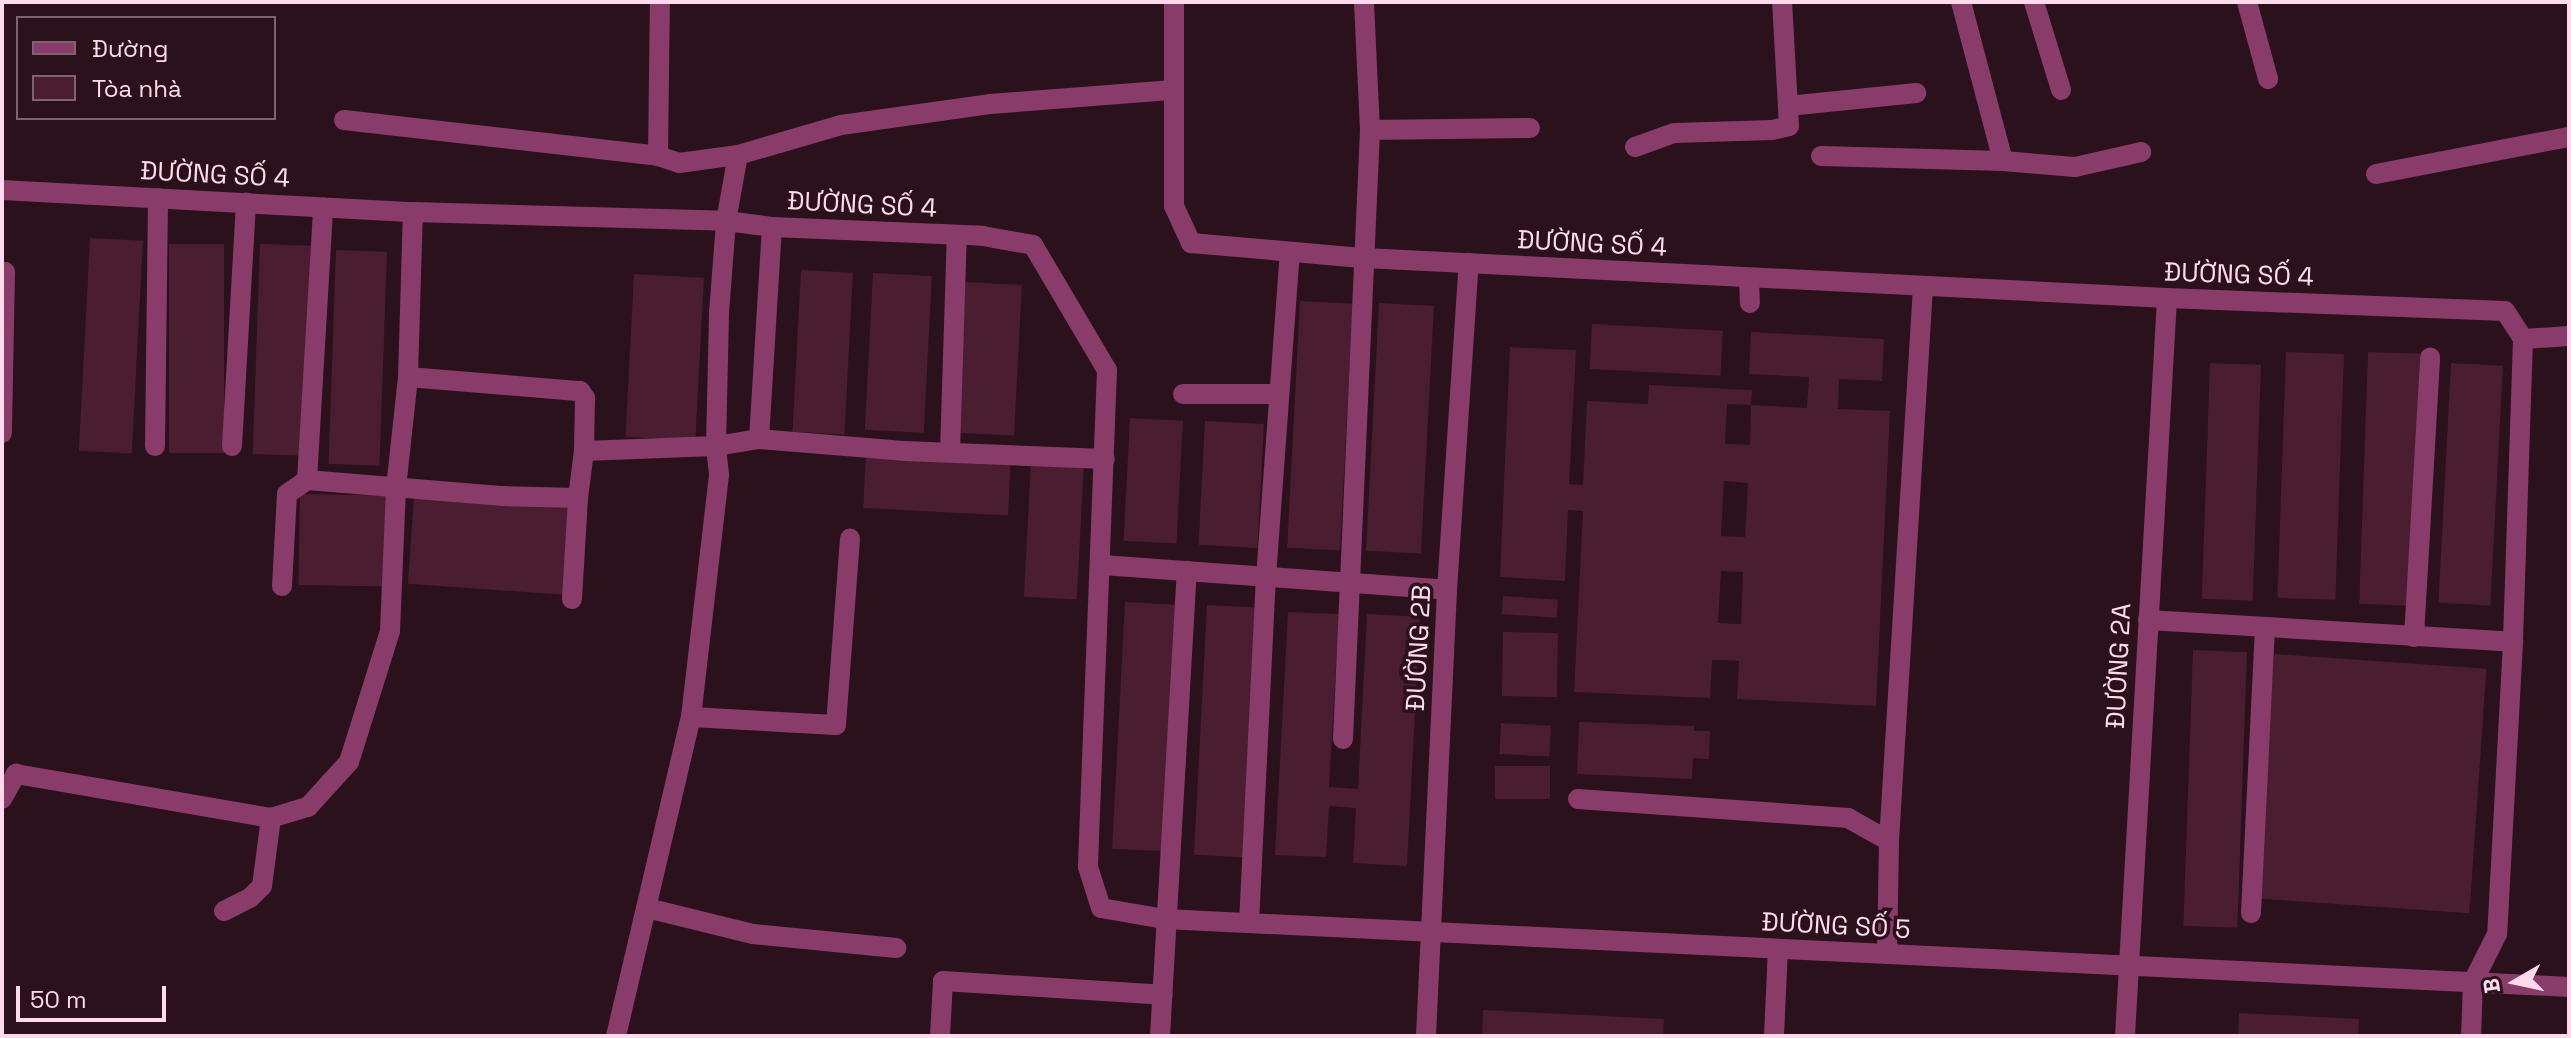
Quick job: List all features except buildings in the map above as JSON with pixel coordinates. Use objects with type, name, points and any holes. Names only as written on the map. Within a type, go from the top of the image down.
[{"type":"street","points":[[658,156],[660,2]]},
{"type":"street","points":[[344,120],[658,156],[679,163],[738,155],[841,125],[990,104],[1173,90],[1174,2]]},
{"type":"street","points":[[1343,739],[1370,130],[1364,2]]},
{"type":"street","points":[[1635,147],[1674,133],[1772,130],[1789,126],[1782,2]]},
{"type":"street","points":[[1961,2],[2003,161]]},
{"type":"street","points":[[2034,2],[2061,90]]},
{"type":"street","points":[[2247,2],[2268,79]]},
{"type":"street","name":"ĐƯỜNG SỐ 4","points":[[1173,90],[1174,206],[1191,243],[1290,254],[1749,278],[2505,311],[2523,339]]},
{"type":"street","points":[[1788,106],[1916,93]]},
{"type":"street","points":[[1370,130],[1530,128]]},
{"type":"street","points":[[2376,174],[2569,137]]},
{"type":"street","points":[[1821,156],[2003,161],[2075,167],[2141,152]]},
{"type":"street","points":[[616,1036],[691,717],[719,475],[716,446],[719,313],[726,221],[738,155]]},
{"type":"street","name":"ĐƯỜNG SỐ 4","points":[[2,190],[413,212],[726,221],[772,227],[957,235],[1033,245],[1107,370],[1102,565],[1088,867],[1101,908]]},
{"type":"street","points":[[155,446],[158,198]]},
{"type":"street","points":[[232,446],[246,202]]},
{"type":"street","points":[[307,480],[323,207]]},
{"type":"street","points":[[2,799],[16,774],[271,818],[308,807],[349,762],[390,631],[396,488],[408,377],[413,212]]},
{"type":"street","points":[[759,439],[772,227]]},
{"type":"street","points":[[950,452],[957,235]]},
{"type":"street","points":[[1249,923],[1266,577],[1290,254]]},
{"type":"street","name":"ĐƯỜNG 2B","points":[[1426,1036],[1447,590],[1469,263]]},
{"type":"street","points":[[2,272],[5,272],[2,433]]},
{"type":"street","points":[[1749,278],[1750,303]]},
{"type":"street","points":[[1887,954],[1889,841],[1923,286]]},
{"type":"street","name":"ĐƯỜNG 2A","points":[[2125,1036],[2167,298]]},
{"type":"street","points":[[2471,1036],[2473,982],[2497,934],[2513,642],[2523,339],[2569,336]]},
{"type":"street","points":[[2414,637],[2430,357]]},
{"type":"street","points":[[408,377],[580,391],[585,398],[584,451],[572,599]]},
{"type":"street","points":[[1183,394],[1279,394]]},
{"type":"street","points":[[584,451],[716,446],[759,439],[1105,459]]},
{"type":"street","points":[[282,586],[287,494],[307,480],[578,498]]},
{"type":"street","points":[[691,717],[836,725],[850,539]]},
{"type":"street","points":[[1102,565],[1447,590]]},
{"type":"street","points":[[1160,1036],[1187,571]]},
{"type":"street","points":[[2148,620],[2513,642]]},
{"type":"street","points":[[2251,913],[2265,627]]},
{"type":"street","points":[[1578,799],[1848,818],[1889,841]]},
{"type":"street","points":[[224,911],[250,898],[262,886],[271,818]]},
{"type":"street","points":[[647,908],[753,934],[896,948]]},
{"type":"street","name":"ĐƯỜNG SỐ 5","points":[[1101,908],[1165,919],[2569,987]]},
{"type":"street","points":[[1774,1036],[1778,949]]},
{"type":"street","points":[[940,1036],[943,981],[1163,995]]}]
